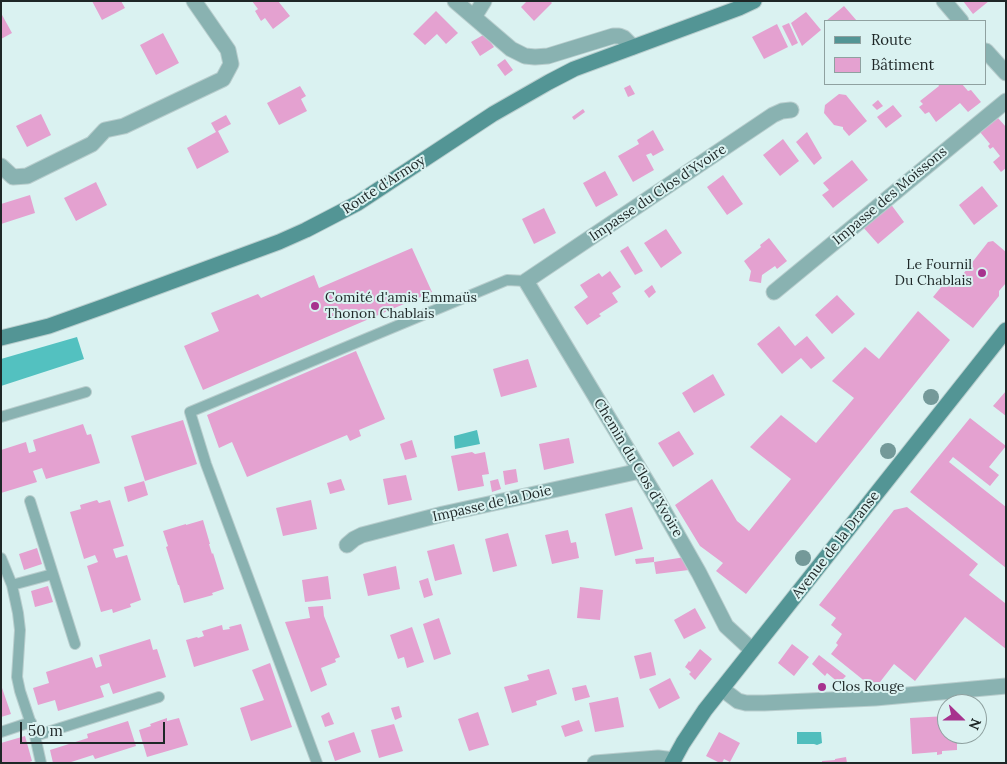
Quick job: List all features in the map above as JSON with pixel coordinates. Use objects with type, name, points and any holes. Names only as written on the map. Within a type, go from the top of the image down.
[{"type":"main road","name":"Route d'Armoy","points":[[1,338],[41,328],[105,306],[306,230],[358,204],[472,128],[527,94],[574,69],[754,1]]},
{"type":"main road","name":"Avenue de la Dranse","points":[[673,761],[693,726],[1006,330]]},
{"type":"street","points":[[1,166],[13,177],[27,176],[92,144],[105,130],[124,126],[223,79],[231,64],[228,50],[194,1]]},
{"type":"street","points":[[455,1],[512,49],[530,57],[540,58],[548,56],[613,36],[624,38],[633,47]]},
{"type":"street","points":[[474,17],[484,1]]},
{"type":"street","points":[[944,1],[959,20]]},
{"type":"street","points":[[987,52],[1006,73]]},
{"type":"street","name":"Impasse des Moissons","points":[[774,292],[1006,101]]},
{"type":"street","name":"Impasse du Clos d'Yvoire","points":[[526,281],[773,115],[782,111],[792,110]]},
{"type":"street","name":"Chemin du Clos d'Yvoire","points":[[526,281],[700,573],[726,626],[752,650]]},
{"type":"street","name":"Impasse de la Doie","points":[[347,545],[362,535],[443,514],[640,471]]},
{"type":"street","points":[[722,689],[738,701],[764,703],[875,698],[1006,686]]},
{"type":"street","points":[[595,763],[658,758],[673,761]]},
{"type":"lane","points":[[317,763],[206,464],[190,412],[507,280],[526,281]]},
{"type":"lane","points":[[1,417],[86,392]]},
{"type":"lane","points":[[30,501],[75,644]]},
{"type":"lane","points":[[1,558],[12,585],[18,613],[20,630],[17,677],[41,763]]},
{"type":"lane","points":[[12,585],[52,574]]},
{"type":"lane","points":[[35,736],[159,697]]},
{"type":"lane","points":[[1,732],[31,722]]},
{"type":"shaded area","points":[[77,337],[84,359],[1,386],[1,359]]},
{"type":"shaded area","points":[[477,430],[480,444],[455,449],[454,436]]},
{"type":"shaded area","points":[[797,732],[821,732],[822,743],[817,745],[797,744]]},
{"type":"building","points":[[92,1],[121,1],[125,8],[102,20]]},
{"type":"building","points":[[252,1],[278,1],[290,16],[273,29],[265,18],[261,21],[255,11],[258,9]]},
{"type":"building","points":[[527,1],[550,1],[552,3],[534,21],[521,7]]},
{"type":"building","points":[[963,1],[989,1],[973,14]]},
{"type":"building","points":[[844,6],[856,20],[827,20]]},
{"type":"building","points":[[436,11],[458,33],[446,44],[437,34],[425,45],[413,34]]},
{"type":"building","points":[[806,12],[821,30],[802,46],[791,23]]},
{"type":"building","points":[[1,13],[12,33],[1,39]]},
{"type":"building","points":[[789,23],[798,43],[792,46],[782,26]]},
{"type":"building","points":[[777,24],[788,47],[764,59],[752,37]]},
{"type":"building","points":[[163,33],[179,63],[156,75],[140,45]]},
{"type":"building","points":[[485,34],[494,47],[480,56],[471,42]]},
{"type":"building","points":[[505,59],[513,70],[505,76],[497,65]]},
{"type":"building","points":[[630,85],[635,94],[628,97],[624,88]]},
{"type":"building","points":[[963,85],[968,91],[971,90],[981,102],[968,112],[960,103],[936,122],[929,112],[925,114],[919,107],[923,104],[920,101],[939,86]]},
{"type":"building","points":[[300,86],[306,96],[301,99],[307,111],[279,125],[267,103]]},
{"type":"building","points":[[839,94],[846,95],[867,121],[849,136],[843,127],[834,125],[824,113],[825,105]]},
{"type":"building","points":[[878,100],[883,106],[877,110],[872,105]]},
{"type":"building","points":[[893,105],[902,116],[886,128],[877,117]]},
{"type":"building","points":[[583,109],[585,112],[574,120],[572,117]]},
{"type":"building","points":[[41,114],[51,135],[27,147],[16,126]]},
{"type":"building","points":[[226,115],[231,124],[218,131],[229,152],[197,169],[187,148],[216,132],[211,123]]},
{"type":"building","points":[[998,118],[1006,127],[1006,168],[1001,172],[993,162],[1000,156],[993,147],[990,149],[988,146],[990,144],[980,132]]},
{"type":"building","points":[[653,130],[664,150],[653,156],[651,153],[646,155],[654,170],[633,182],[618,156],[639,144],[637,140]]},
{"type":"building","points":[[807,132],[822,158],[814,165],[796,142]]},
{"type":"building","points":[[783,139],[799,161],[780,176],[763,155]]},
{"type":"building","points":[[852,160],[868,180],[833,208],[822,195],[829,190],[823,183]]},
{"type":"building","points":[[605,171],[618,195],[596,207],[583,183]]},
{"type":"building","points":[[723,175],[743,204],[727,215],[707,187]]},
{"type":"building","points":[[96,182],[107,205],[76,221],[64,198]]},
{"type":"building","points":[[982,186],[998,206],[974,225],[959,205]]},
{"type":"building","points":[[30,195],[35,213],[1,224],[1,204]]},
{"type":"building","points":[[890,203],[904,222],[878,244],[862,226]]},
{"type":"building","points":[[544,208],[556,233],[534,244],[522,219]]},
{"type":"building","points":[[666,229],[682,253],[661,268],[644,243]]},
{"type":"building","points":[[769,238],[787,261],[777,269],[775,266],[762,275],[761,283],[749,281],[751,271],[744,261]]},
{"type":"building","points":[[993,241],[1006,252],[1006,283],[999,291],[999,296],[973,328],[933,297],[946,281],[953,287],[988,242]]},
{"type":"building","points":[[628,246],[643,271],[635,275],[620,251]]},
{"type":"building","name":"Comité d'amis Emmaüs Thonon Chablais","points":[[412,248],[432,292],[203,390],[184,346],[219,331],[211,313],[258,294],[261,298],[314,275],[319,288]]},
{"type":"building","points":[[610,271],[621,287],[612,293],[618,302],[599,314],[601,316],[587,325],[574,307],[588,297],[580,285],[599,273],[602,277]]},
{"type":"building","points":[[652,285],[656,292],[649,298],[644,291]]},
{"type":"building","points":[[837,295],[855,314],[832,334],[815,315]]},
{"type":"building","points":[[918,311],[950,340],[746,594],[716,571],[723,563],[700,546],[675,505],[712,479],[737,521],[749,531],[791,479],[750,447],[781,415],[816,443],[854,398],[832,381],[865,347],[879,359]]},
{"type":"building","points":[[779,326],[795,346],[807,336],[825,358],[811,369],[801,358],[782,374],[757,344]]},
{"type":"building","points":[[356,351],[385,419],[359,430],[361,436],[350,441],[347,435],[247,477],[232,442],[219,448],[207,415]]},
{"type":"building","points":[[528,359],[537,387],[501,397],[493,369]]},
{"type":"building","points":[[713,374],[725,395],[694,413],[682,393]]},
{"type":"building","points":[[1006,391],[1006,416],[993,406]]},
{"type":"building","points":[[970,418],[1006,446],[989,467],[999,475],[990,486],[953,457],[949,462],[1006,507],[1006,568],[910,492]]},
{"type":"building","points":[[183,420],[197,464],[145,481],[131,436]]},
{"type":"building","points":[[83,424],[87,435],[91,434],[100,463],[46,479],[42,468],[33,471],[37,482],[1,493],[1,450],[26,442],[29,453],[36,451],[33,440]]},
{"type":"building","points":[[679,431],[694,454],[673,467],[658,443]]},
{"type":"building","points":[[569,438],[574,463],[544,470],[539,444]]},
{"type":"building","points":[[412,440],[417,457],[405,460],[400,444]]},
{"type":"building","points":[[472,452],[475,454],[485,452],[489,474],[482,475],[484,486],[458,491],[451,456]]},
{"type":"building","points":[[516,469],[518,482],[505,485],[503,471]]},
{"type":"building","points":[[406,475],[412,500],[388,505],[383,479]]},
{"type":"building","points":[[341,479],[345,490],[330,494],[327,483]]},
{"type":"building","points":[[498,479],[501,489],[492,492],[490,481]]},
{"type":"building","points":[[144,481],[148,495],[128,502],[124,487]]},
{"type":"building","points":[[97,500],[99,503],[110,500],[124,546],[113,549],[116,558],[127,555],[141,600],[130,604],[131,607],[113,613],[112,609],[101,612],[87,566],[98,562],[95,555],[84,559],[70,512],[81,509],[80,505]]},
{"type":"building","points":[[311,500],[317,529],[283,536],[276,508]]},
{"type":"building","points":[[632,507],[643,549],[615,556],[605,514]]},
{"type":"building","points":[[907,507],[978,564],[969,575],[1005,603],[1006,601],[1006,649],[965,617],[915,681],[894,664],[880,682],[867,683],[831,654],[838,645],[836,643],[842,634],[831,625],[836,618],[819,605],[894,510]]},
{"type":"building","points":[[203,520],[224,589],[212,593],[213,595],[184,603],[166,547],[168,546],[163,531]]},
{"type":"building","points":[[568,530],[571,543],[576,542],[579,558],[552,564],[545,535]]},
{"type":"building","points":[[508,533],[517,566],[493,572],[485,539]]},
{"type":"building","points":[[454,544],[462,574],[435,581],[427,551]]},
{"type":"building","points":[[37,548],[42,564],[24,570],[19,554]]},
{"type":"building","points":[[654,557],[654,562],[636,564],[635,559]]},
{"type":"building","points":[[685,557],[689,570],[656,574],[654,562]]},
{"type":"building","points":[[396,566],[400,589],[368,596],[363,574]]},
{"type":"building","points":[[328,576],[331,599],[305,602],[302,580]]},
{"type":"building","points":[[428,578],[433,595],[424,598],[419,581]]},
{"type":"building","points":[[48,586],[53,602],[35,607],[31,591]]},
{"type":"building","points":[[580,587],[603,590],[600,620],[577,618]]},
{"type":"building","points":[[323,606],[324,616],[340,657],[335,659],[336,662],[321,668],[327,685],[311,692],[285,622],[310,618],[308,607]]},
{"type":"building","points":[[695,608],[706,628],[684,639],[674,620]]},
{"type":"building","points":[[439,618],[451,654],[434,660],[423,624]]},
{"type":"building","points":[[241,624],[249,650],[194,667],[186,640],[204,636],[202,631],[222,625],[223,630]]},
{"type":"building","points":[[412,627],[424,662],[407,668],[404,657],[398,659],[390,635]]},
{"type":"building","points":[[150,639],[153,650],[157,649],[166,677],[113,694],[109,683],[100,686],[104,697],[58,711],[55,700],[38,705],[33,688],[49,683],[46,672],[92,657],[96,668],[102,666],[99,655]]},
{"type":"building","points":[[792,644],[809,657],[794,676],[778,663]]},
{"type":"building","points":[[700,649],[712,659],[695,680],[689,674],[691,672],[685,667]]},
{"type":"building","points":[[651,652],[656,675],[640,679],[634,656]]},
{"type":"building","points":[[819,655],[846,676],[839,683],[827,673],[825,676],[812,664]]},
{"type":"building","points":[[270,663],[292,727],[251,741],[240,708],[264,700],[252,670]]},
{"type":"building","points":[[549,669],[557,694],[536,701],[537,705],[512,713],[504,687],[529,680],[527,675]]},
{"type":"building","points":[[670,678],[680,698],[659,709],[649,689]]},
{"type":"building","points":[[1,685],[11,714],[1,717]]},
{"type":"building","points":[[586,685],[590,697],[575,701],[572,688]]},
{"type":"building","points":[[618,697],[624,727],[595,732],[589,703]]},
{"type":"building","points":[[399,706],[402,717],[395,720],[391,708]]},
{"type":"building","points":[[329,712],[334,724],[325,727],[321,716]]},
{"type":"building","points":[[478,712],[489,745],[469,751],[458,719]]},
{"type":"building","points":[[937,717],[937,744],[957,744],[957,750],[942,751],[942,754],[937,755],[937,752],[912,754],[910,718]]},
{"type":"building","points":[[167,718],[167,721],[179,718],[188,745],[147,757],[139,730]]},
{"type":"building","points":[[579,720],[583,731],[565,737],[561,726]]},
{"type":"building","points":[[128,721],[136,746],[95,759],[93,755],[68,763],[53,763],[50,750],[88,738],[87,734]]},
{"type":"building","points":[[394,724],[403,751],[379,758],[371,730]]},
{"type":"building","points":[[354,732],[361,752],[335,761],[328,741]]},
{"type":"building","points":[[719,732],[740,743],[730,762],[724,759],[720,763],[706,756]]},
{"type":"building","points":[[25,736],[32,761],[27,763],[1,763],[1,743]]},
{"type":"building","points":[[846,757],[847,763],[822,763],[822,761]]},
{"type":"place","name":"Le Fournil Du Chablais","points":[[982,273]]},
{"type":"place","name":"Comité d'amis Emmaüs Thonon Chablais","points":[[315,306]]},
{"type":"place","name":"Clos Rouge","points":[[822,687]]}]
